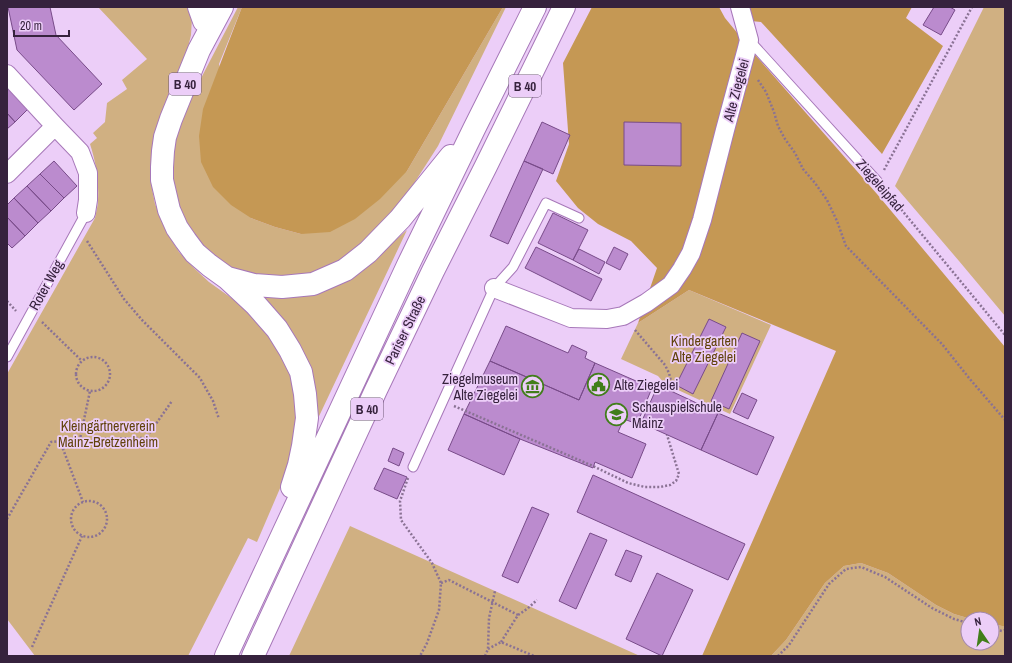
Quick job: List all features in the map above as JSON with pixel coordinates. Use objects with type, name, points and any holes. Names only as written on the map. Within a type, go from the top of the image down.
[{"type":"highway","name":"B 40","points":[[222,7],[199,50],[165,137],[162,180],[169,210],[177,228],[186,241],[195,252],[256,304],[277,329],[301,372],[307,418],[303,446],[299,465],[262,577]]},
{"type":"highway","name":"Pariser Straße","points":[[226,656],[356,375],[474,129],[535,7]]},
{"type":"highway","name":"Pariser Straße","points":[[253,656],[376,390],[433,271],[564,7]]},
{"type":"highway","name":"B 40","points":[[199,50],[203,12]]},
{"type":"highway","name":"B 40","points":[[227,278],[254,285],[282,287],[313,284],[345,270],[368,252],[400,219],[474,129]]},
{"type":"street","name":"Alte Ziegelei","points":[[494,288],[571,318],[607,319],[623,316],[646,303],[670,285],[682,269],[691,253],[702,220],[749,40],[740,7]]},
{"type":"street","points":[[7,74],[80,152],[88,173],[89,186],[86,213]]},
{"type":"street","points":[[7,174],[55,126]]},
{"type":"lane","name":"Ziegeleipfad","points":[[749,40],[878,182]]},
{"type":"lane","points":[[413,467],[494,288],[514,267],[546,203],[579,218]]},
{"type":"lane","name":"Roter Weg","points":[[7,358],[86,213]]},
{"type":"path","points":[[878,182],[972,7]]},
{"type":"path","points":[[744,59],[766,92],[778,126],[785,139],[795,153],[803,169],[827,200],[837,221],[846,246],[942,344],[1005,420]]},
{"type":"path","name":"Ziegeleipfad","points":[[878,182],[1005,335]]},
{"type":"path","points":[[75,232],[88,242],[124,300],[200,378],[213,402],[219,419]]},
{"type":"path","points":[[32,312],[82,361]]},
{"type":"path","points":[[623,316],[665,365],[670,373],[674,393]]},
{"type":"path","points":[[92,357],[102,360],[109,369],[110,374],[106,385],[97,390],[90,391],[85,390],[77,382],[76,370],[82,361],[92,357]]},
{"type":"path","points":[[80,439],[90,391]]},
{"type":"path","points":[[7,519],[51,442],[80,439],[146,438],[172,401]]},
{"type":"path","points":[[443,401],[628,482],[645,487],[670,485],[676,481],[679,474],[667,435]]},
{"type":"path","points":[[59,441],[83,502]]},
{"type":"path","points":[[413,467],[400,501],[401,520],[432,563],[441,583],[439,610],[427,643],[420,656]]},
{"type":"path","points":[[89,501],[100,504],[106,514],[106,525],[99,535],[94,537],[82,536],[77,533],[71,522],[71,516],[74,510],[83,502],[89,501]]},
{"type":"path","points":[[32,647],[82,536]]},
{"type":"path","points":[[778,656],[789,645],[829,584],[846,569],[861,568],[886,577],[932,608],[954,620],[960,621]]},
{"type":"path","points":[[441,583],[449,580],[518,615]]},
{"type":"path","points":[[485,656],[488,649],[489,618],[495,591]]},
{"type":"path","points":[[488,649],[501,642],[518,615],[537,600]]},
{"type":"path","points":[[1003,631],[1005,635]]},
{"type":"path","points":[[501,642],[534,656]]},
{"type":"green space","name":"Kleingärtnerverein Mainz-Bretzenheim","points":[[98,7],[191,7],[191,35],[184,64],[162,112],[153,144],[151,183],[155,204],[166,231],[179,252],[209,282],[244,307],[272,335],[292,374],[297,399],[296,438],[284,479],[257,542],[248,538],[188,656],[35,656],[7,619],[7,374],[95,218],[98,202],[98,186],[94,158],[90,144],[97,138],[93,133],[105,122],[107,103],[127,89],[122,80],[147,59]]},
{"type":"green space","points":[[238,7],[242,7],[219,64],[251,218],[275,227],[301,234],[407,171],[503,7],[506,7],[438,146],[404,199],[367,244],[338,266],[285,281],[256,277],[226,265],[203,245],[189,227],[179,208],[173,185],[172,157],[176,133],[185,109]]},
{"type":"green space","points":[[984,7],[1005,7],[1005,316],[895,186]]},
{"type":"green space","points":[[407,230],[313,429],[261,300],[263,295],[290,298],[324,290],[384,250]]},
{"type":"green space","name":"Kindergarten Alte Ziegelei","points":[[689,290],[771,325],[730,414],[665,384],[658,376],[621,359],[638,323]]},
{"type":"green space","points":[[350,526],[640,656],[289,656]]},
{"type":"green space","points":[[861,563],[888,573],[936,605],[960,616],[960,651],[1000,651],[1000,626],[1005,626],[1005,656],[771,656],[786,640],[825,583],[844,566]]},
{"type":"shaded area","points":[[242,7],[503,7],[407,171],[380,199],[355,219],[330,232],[301,234],[275,227],[251,218],[231,205],[213,187],[201,162],[199,136],[203,109]]},
{"type":"shaded area","points":[[592,7],[719,7],[725,18],[757,57],[877,194],[1005,347],[1005,626],[1000,626],[1000,611],[960,611],[960,616],[954,614],[936,605],[888,573],[861,563],[844,566],[825,583],[786,640],[771,656],[702,656],[836,351],[689,290],[638,323],[657,268],[631,241],[598,224],[578,208],[556,181],[569,144],[563,63]]},
{"type":"shaded area","points":[[750,7],[912,7],[906,18],[943,46],[882,154],[761,22],[751,21]]},
{"type":"building","points":[[8,7],[50,7],[56,35],[102,84],[74,110],[17,50]]},
{"type":"building","points":[[934,7],[950,7],[955,10],[941,35],[923,25]]},
{"type":"building","points":[[8,88],[28,109],[15,122],[7,113]]},
{"type":"building","points":[[7,113],[15,122],[7,129]]},
{"type":"building","points":[[542,122],[570,135],[553,174],[524,161]]},
{"type":"building","points":[[624,122],[681,123],[681,166],[624,165]]},
{"type":"building","points":[[54,161],[77,186],[64,198],[40,174]]},
{"type":"building","points":[[524,161],[543,169],[508,244],[490,236]]},
{"type":"building","points":[[40,174],[64,198],[51,211],[27,186]]},
{"type":"building","points":[[27,186],[51,211],[38,223],[14,198]]},
{"type":"building","points":[[14,198],[38,223],[25,236],[7,217],[7,205]]},
{"type":"building","points":[[553,213],[588,230],[573,260],[538,243]]},
{"type":"building","points":[[7,217],[25,236],[12,248],[7,243]]},
{"type":"building","points":[[536,247],[602,279],[591,301],[525,268]]},
{"type":"building","points":[[614,247],[628,254],[620,270],[606,263]]},
{"type":"building","points":[[579,249],[605,262],[599,274],[573,260]]},
{"type":"building","points":[[709,319],[726,327],[693,394],[676,385]]},
{"type":"building","points":[[506,326],[568,353],[572,345],[587,352],[585,358],[595,363],[579,400],[490,361]]},
{"type":"building","points":[[742,333],[760,341],[729,409],[711,401]]},
{"type":"building","points":[[490,361],[579,400],[595,363],[652,388],[637,424],[624,419],[618,432],[646,444],[632,478],[595,462],[593,468],[520,439],[464,414]]},
{"type":"building","points":[[658,385],[718,413],[701,450],[641,423]]},
{"type":"building","points":[[742,393],[757,400],[748,419],[733,412]]},
{"type":"building","points":[[718,413],[774,437],[757,475],[701,450]]},
{"type":"building","points":[[464,414],[520,439],[504,475],[448,450]]},
{"type":"building","points":[[393,448],[404,453],[399,466],[388,461]]},
{"type":"building","points":[[384,468],[407,477],[397,499],[374,489]]},
{"type":"building","points":[[593,475],[745,544],[728,580],[577,512]]},
{"type":"building","points":[[532,507],[549,514],[518,583],[502,576]]},
{"type":"building","points":[[590,533],[607,540],[576,609],[559,601]]},
{"type":"building","points":[[626,550],[642,556],[631,582],[615,575]]},
{"type":"building","points":[[657,573],[693,590],[662,656],[626,639]]},
{"type":"place","name":"Alte Ziegelei","points":[[598,385]]},
{"type":"place","name":"Ziegelmuseum Alte Ziegelei","points":[[533,387]]},
{"type":"place","name":"Schauspielschule Mainz","points":[[616,415]]}]
